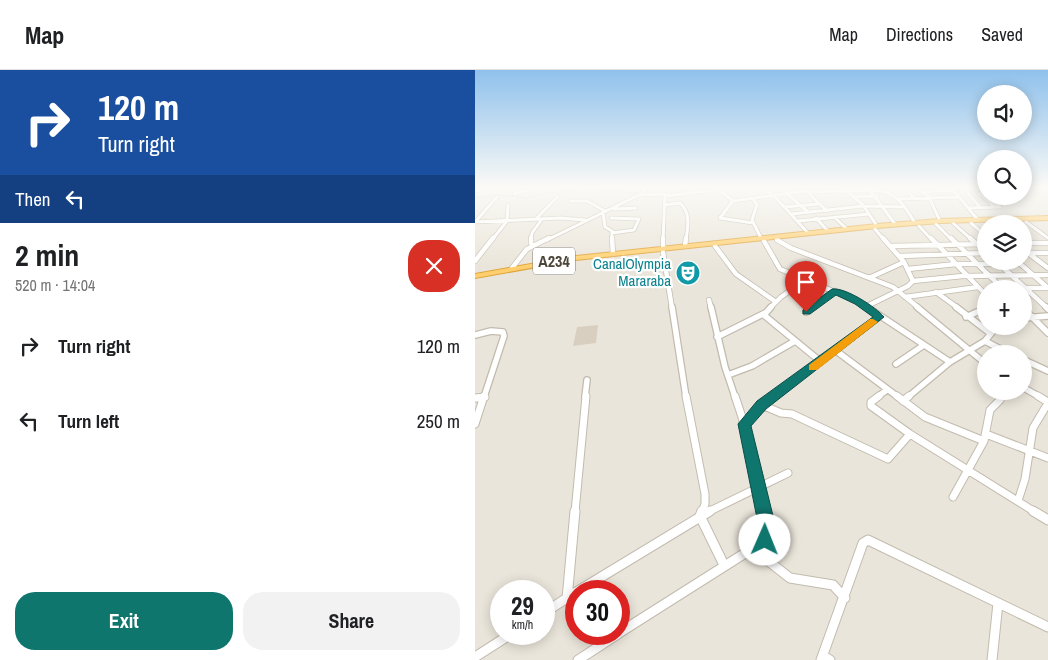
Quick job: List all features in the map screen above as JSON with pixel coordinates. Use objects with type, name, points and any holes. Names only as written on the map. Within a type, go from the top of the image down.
[{"type":"highway","name":"A234","points":[[475,278],[512,268],[613,254],[715,246],[807,233],[876,228],[895,224],[977,220]]},
{"type":"highway","name":"A234","points":[[1032,220],[1048,220]]},
{"type":"highway","name":"A234","points":[[1032,221],[1048,220]]},
{"type":"highway","name":"A234","points":[[938,223],[977,223]]},
{"type":"highway","name":"A234","points":[[475,278],[685,246],[777,240],[917,224]]},
{"type":"street","points":[[475,260],[507,221],[507,214]]},
{"type":"street","points":[[536,220],[542,214]]},
{"type":"street","points":[[512,268],[521,255],[534,246],[600,214]]},
{"type":"street","points":[[606,214],[605,227],[612,233],[613,254]]},
{"type":"street","points":[[664,214],[663,250],[686,398],[705,494],[705,504],[700,516],[724,565]]},
{"type":"street","points":[[685,246],[689,218],[687,214]]},
{"type":"street","points":[[723,214],[720,218],[753,223]]},
{"type":"street","points":[[755,214],[753,223],[778,267],[805,280],[835,291],[865,307],[950,362]]},
{"type":"street","points":[[792,214],[807,233]]},
{"type":"street","points":[[810,214],[828,231]]},
{"type":"street","points":[[830,214],[847,229]]},
{"type":"street","points":[[798,221],[869,214],[876,228],[904,262],[913,281]]},
{"type":"street","points":[[887,214],[895,224]]},
{"type":"street","points":[[910,214],[917,224],[977,286]]},
{"type":"street","points":[[935,214],[938,223],[948,236],[977,262]]},
{"type":"street","points":[[475,222],[561,218],[585,220]]},
{"type":"street","points":[[611,218],[639,219],[634,230],[612,233]]},
{"type":"street","points":[[534,246],[531,243],[533,233],[542,219]]},
{"type":"street","points":[[953,223],[975,244]]},
{"type":"street","points":[[971,223],[977,228]]},
{"type":"street","points":[[1032,226],[1048,238]]},
{"type":"street","points":[[948,236],[966,235]]},
{"type":"street","points":[[777,240],[791,248],[897,290],[977,357]]},
{"type":"street","points":[[891,246],[937,243],[975,244]]},
{"type":"street","points":[[1032,244],[1048,243]]},
{"type":"street","points":[[715,246],[736,274],[776,302]]},
{"type":"street","points":[[1032,252],[1048,253]]},
{"type":"street","points":[[899,256],[977,254]]},
{"type":"street","points":[[1032,256],[1048,268]]},
{"type":"street","points":[[869,278],[904,262]]},
{"type":"street","points":[[908,269],[956,264],[977,264]]},
{"type":"street","points":[[984,270],[994,280]]},
{"type":"street","points":[[1006,270],[1017,280]]},
{"type":"street","points":[[1027,270],[1048,288]]},
{"type":"street","points":[[865,307],[897,290],[909,286],[913,281],[967,276],[1048,275]]},
{"type":"street","points":[[717,337],[765,313],[805,280]]},
{"type":"street","points":[[905,297],[977,287]]},
{"type":"street","points":[[1032,288],[1048,288]]},
{"type":"street","points":[[806,312],[835,291]]},
{"type":"street","points":[[936,292],[977,324]]},
{"type":"street","points":[[1032,294],[1048,309]]},
{"type":"street","points":[[709,300],[717,337],[744,424],[768,528],[765,540],[758,553]]},
{"type":"street","points":[[967,317],[977,312]]},
{"type":"street","points":[[765,313],[765,316],[820,361]]},
{"type":"street","points":[[1032,317],[1048,316]]},
{"type":"street","points":[[744,424],[762,405],[879,317]]},
{"type":"street","points":[[1032,319],[1048,333]]},
{"type":"street","points":[[475,335],[498,331],[503,332],[504,336],[475,424]]},
{"type":"street","points":[[903,401],[950,362],[985,341],[989,335]]},
{"type":"street","points":[[728,375],[752,366],[795,341]]},
{"type":"street","points":[[985,341],[993,345]]},
{"type":"street","points":[[896,364],[924,345]]},
{"type":"street","points":[[835,350],[925,417],[1048,458]]},
{"type":"street","points":[[1032,364],[1048,371]]},
{"type":"street","points":[[569,580],[587,380]]},
{"type":"street","points":[[887,390],[870,405],[910,434],[1048,520]]},
{"type":"street","points":[[1018,501],[1030,451],[1033,428],[1048,402],[1032,393]]},
{"type":"street","points":[[475,398],[485,397]]},
{"type":"street","points":[[953,497],[969,471],[985,437],[990,410],[1000,400]]},
{"type":"street","points":[[762,405],[781,413],[792,414],[888,459],[910,434]]},
{"type":"street","points":[[596,580],[700,516],[759,485],[788,473]]},
{"type":"street","points":[[825,658],[863,543],[868,540],[1048,627]]},
{"type":"street","points":[[630,627],[742,553],[750,550],[758,553],[784,575],[833,586],[845,598]]},
{"type":"street","points":[[992,660],[998,603]]},
{"type":"street","points":[[475,657],[494,645]]},
{"type":"street","points":[[578,660],[602,645]]},
{"type":"shaded area","points":[[475,214],[1048,214],[1048,660],[475,660]]},
{"type":"building","points":[[598,325],[596,343],[573,346],[577,327]]},
{"type":"slow traffic","points":[[813,368],[873,322]]},
{"type":"place","name":"CanalOlympia Mararaba","points":[[688,273]]},
{"type":"route","points":[[765,540],[768,528],[744,424],[762,405],[879,317],[859,302],[835,291],[806,312]]}]
